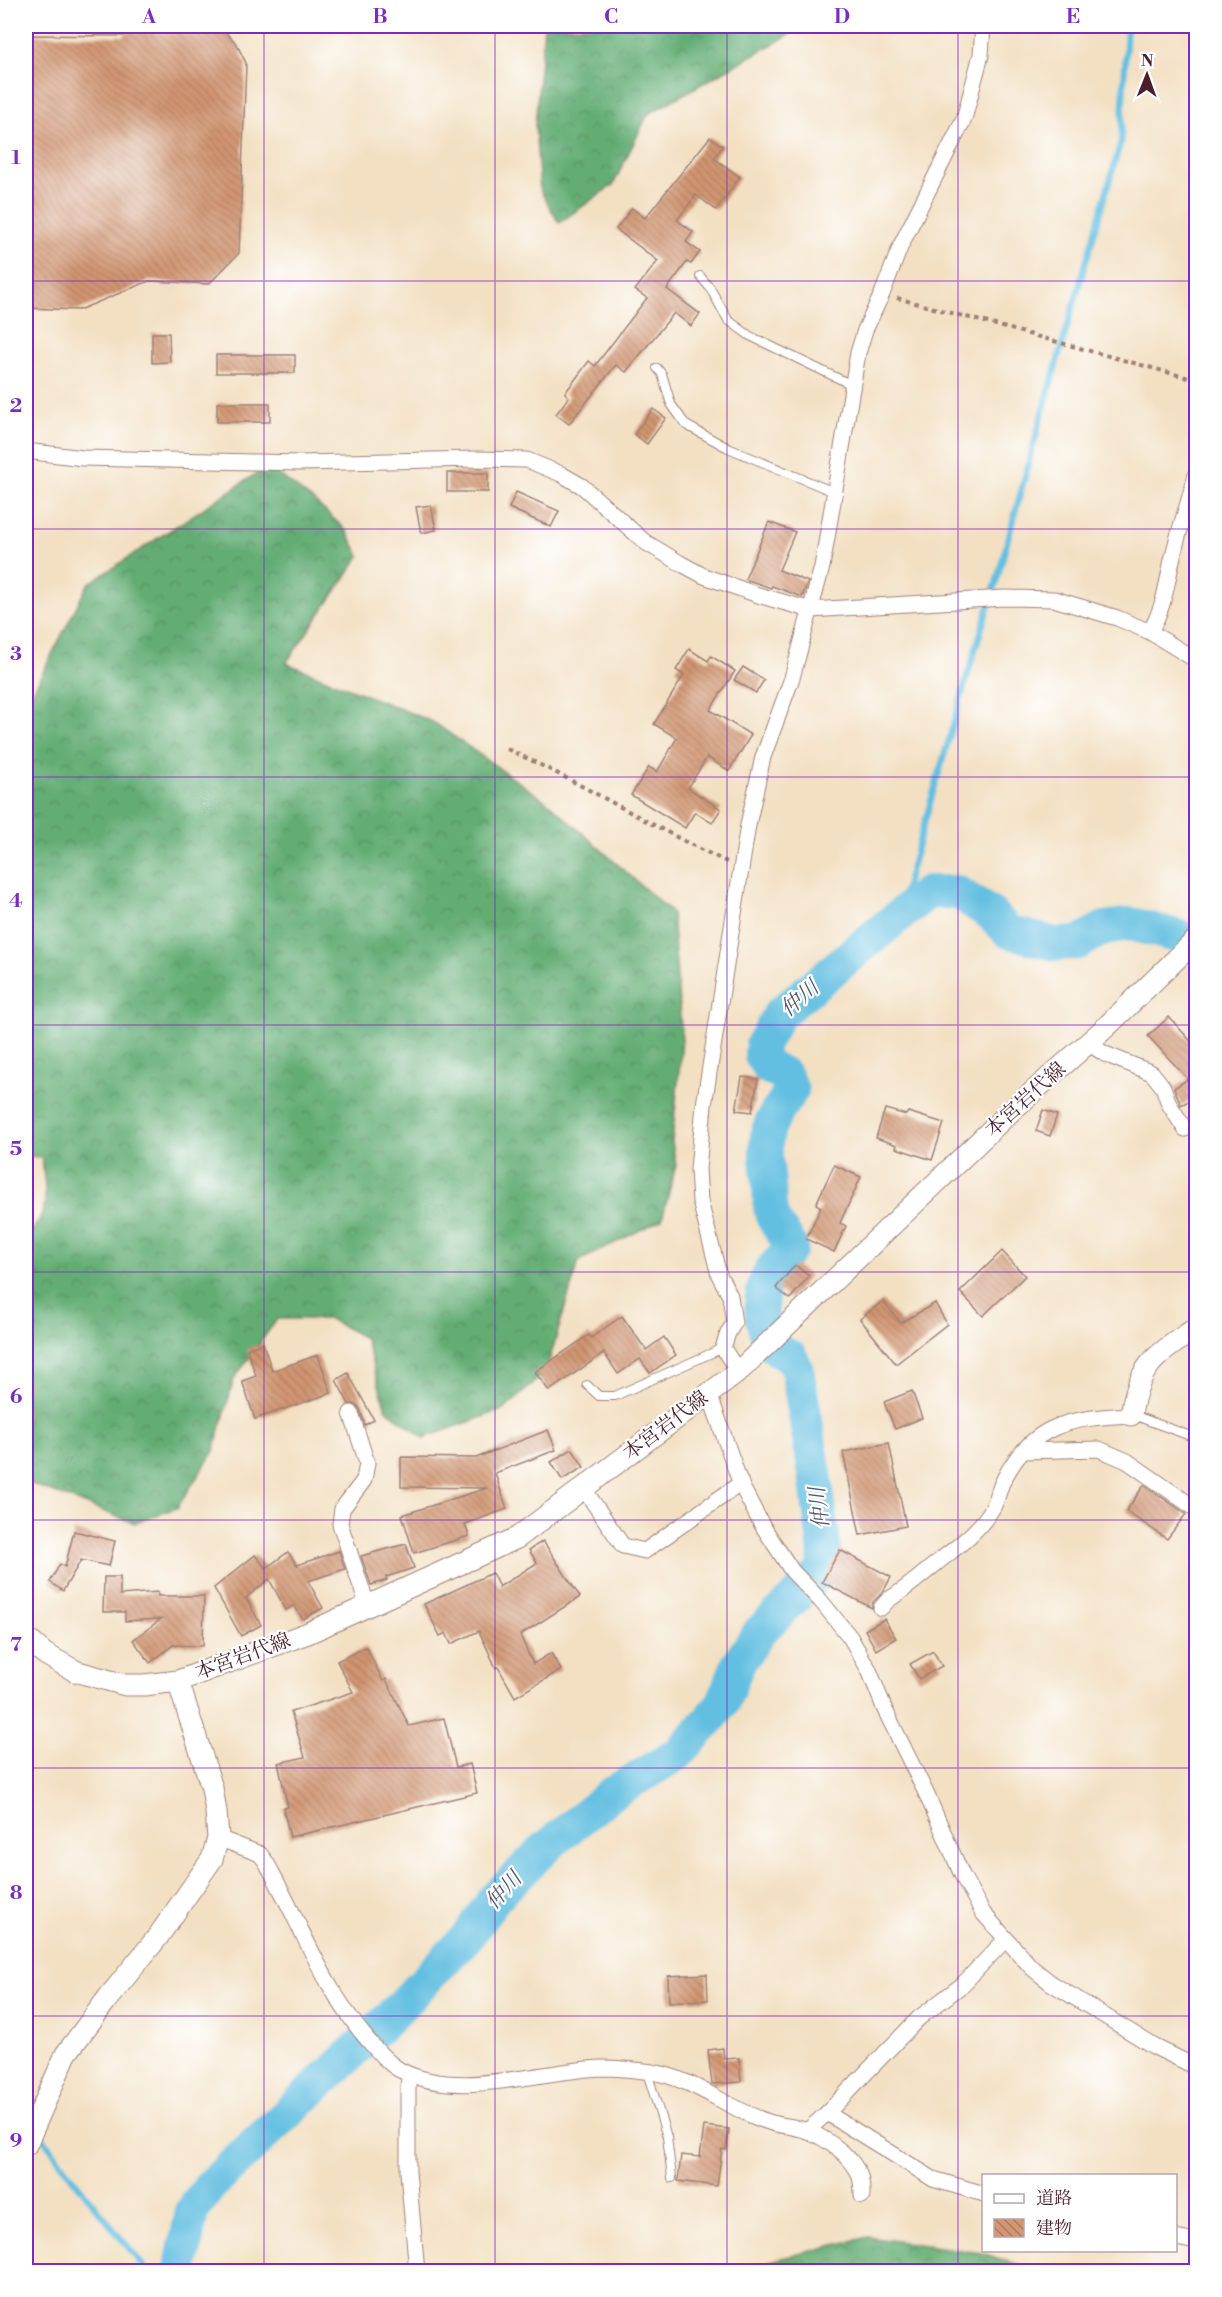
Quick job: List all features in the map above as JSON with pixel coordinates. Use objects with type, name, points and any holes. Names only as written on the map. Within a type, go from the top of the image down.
[{"type":"main road","name":"本宮岩代線","points":[[26,1638],[45,1653],[83,1674],[125,1684],[144,1685],[178,1681],[308,1633],[517,1538],[738,1372],[1009,1113],[1088,1043],[1197,940]]},
{"type":"main road","points":[[1131,1415],[1138,1380],[1149,1362],[1197,1328]]},
{"type":"main road","points":[[26,2145],[66,2054],[108,1998],[158,1938],[212,1859],[218,1838],[212,1788],[178,1681]]},
{"type":"street","points":[[738,1372],[723,1348],[734,1323],[733,1309],[730,1296],[719,1275],[704,1220],[698,1169],[704,1105],[748,825],[763,757],[792,678],[822,567],[852,385],[865,330],[901,245],[964,118],[981,55],[982,26]]},
{"type":"street","points":[[26,452],[84,458],[300,463],[527,460],[561,474],[582,486],[645,542],[680,563],[704,576],[758,596],[811,610],[1004,598],[1054,599],[1117,618],[1150,632],[1197,660]]},
{"type":"street","points":[[1150,632],[1160,614],[1168,588],[1173,556],[1197,475]]},
{"type":"street","points":[[1088,1043],[1105,1054],[1152,1073],[1163,1087],[1168,1104],[1185,1129]]},
{"type":"street","points":[[709,1393],[741,1483],[779,1554],[850,1637],[869,1670],[885,1710],[983,1913],[1032,1968],[1051,1983],[1155,2047],[1197,2067]]},
{"type":"street","points":[[351,1413],[367,1463],[364,1480],[342,1509],[340,1524],[368,1607]]},
{"type":"street","points":[[881,1608],[888,1600],[957,1548],[975,1530],[992,1509],[1002,1483],[1024,1451],[1047,1430],[1071,1421],[1131,1415]]},
{"type":"street","points":[[1024,1451],[1099,1449],[1127,1461],[1197,1509]]},
{"type":"street","points":[[584,1489],[623,1546],[645,1551],[741,1483]]},
{"type":"street","points":[[218,1838],[260,1854],[325,1979],[350,2018],[384,2058],[410,2074],[426,2080],[465,2082],[523,2079],[602,2068],[676,2077],[748,2115],[807,2131],[825,2140],[843,2153],[857,2170],[862,2196]]},
{"type":"street","points":[[807,2131],[919,2018],[962,1985],[1005,1940]]},
{"type":"street","points":[[410,2074],[407,2113],[408,2172],[417,2271]]},
{"type":"street","points":[[827,2113],[933,2179],[982,2193]]},
{"type":"street","points":[[1177,2238],[1197,2242]]},
{"type":"lane","points":[[700,276],[710,288],[728,320],[750,336],[852,385]]},
{"type":"lane","points":[[657,368],[662,374],[671,404],[686,425],[728,448],[834,492]]},
{"type":"lane","points":[[586,1385],[599,1396],[615,1396],[723,1348]]},
{"type":"lane","points":[[1131,1415],[1197,1438]]},
{"type":"lane","points":[[646,2072],[668,2137],[672,2178]]},
{"type":"path","points":[[882,294],[1197,380]]},
{"type":"path","points":[[507,749],[557,771],[697,848],[741,869]]},
{"type":"green space","points":[[544,26],[805,26],[648,114],[613,185],[559,223],[540,190],[535,125]]},
{"type":"green space","points":[[268,466],[315,502],[346,530],[360,556],[286,663],[433,722],[550,804],[672,913],[682,1041],[672,1142],[676,1165],[662,1219],[579,1261],[546,1371],[505,1409],[424,1438],[386,1409],[365,1338],[329,1319],[277,1319],[234,1379],[214,1451],[177,1508],[134,1523],[26,1482],[26,1237],[40,1218],[45,1190],[41,1157],[26,1156],[26,705],[88,584]]},
{"type":"green space","points":[[868,2237],[982,2253],[1037,2271],[741,2271],[774,2260]]},
{"type":"building","points":[[131,26],[219,26],[236,43],[246,63],[239,253],[209,284],[149,281],[79,310],[26,308],[26,35],[124,36]]},
{"type":"building","points":[[710,137],[723,146],[714,158],[740,177],[716,210],[696,195],[677,220],[693,232],[686,242],[700,252],[691,264],[687,262],[667,289],[700,314],[691,326],[674,313],[626,372],[616,365],[569,424],[556,414],[569,397],[565,393],[589,361],[595,366],[647,298],[635,290],[658,261],[616,229],[632,208],[645,218]]},
{"type":"building","points":[[152,333],[169,333],[170,362],[152,363]]},
{"type":"building","points":[[216,355],[295,355],[295,373],[216,373]]},
{"type":"building","points":[[217,403],[270,403],[270,422],[217,422]]},
{"type":"building","points":[[653,409],[666,418],[647,444],[634,434]]},
{"type":"building","points":[[447,473],[488,473],[488,492],[447,492]]},
{"type":"building","points":[[516,492],[559,511],[551,527],[509,508]]},
{"type":"building","points":[[431,505],[436,530],[421,533],[416,507]]},
{"type":"building","points":[[769,522],[795,532],[779,570],[808,582],[802,597],[745,579]]},
{"type":"building","points":[[689,649],[708,661],[711,656],[735,671],[710,710],[751,735],[729,771],[707,757],[688,788],[721,809],[712,823],[695,812],[685,828],[631,795],[649,767],[657,772],[677,738],[654,724],[684,675],[676,670]]},
{"type":"building","points":[[743,667],[764,680],[756,693],[734,680]]},
{"type":"building","points":[[1169,1017],[1197,1048],[1197,1097],[1181,1105],[1174,1088],[1188,1079],[1148,1036]]},
{"type":"building","points":[[742,1077],[758,1079],[752,1112],[736,1110]]},
{"type":"building","points":[[885,1109],[906,1115],[908,1112],[944,1123],[932,1160],[896,1148],[897,1145],[876,1138]]},
{"type":"building","points":[[1043,1110],[1057,1115],[1050,1136],[1036,1131]]},
{"type":"building","points":[[834,1165],[861,1177],[840,1223],[846,1226],[834,1252],[806,1239],[821,1207],[816,1204]]},
{"type":"building","points":[[1002,1251],[1025,1276],[983,1316],[960,1292]]},
{"type":"building","points":[[795,1265],[809,1276],[790,1299],[776,1288]]},
{"type":"building","points":[[883,1301],[901,1323],[935,1303],[947,1324],[896,1364],[860,1319]]},
{"type":"building","points":[[622,1316],[646,1350],[664,1337],[676,1355],[650,1373],[640,1359],[618,1374],[604,1353],[549,1391],[535,1372],[589,1335],[591,1338]]},
{"type":"building","points":[[263,1343],[272,1371],[318,1355],[331,1393],[255,1419],[242,1381],[256,1376],[247,1349]]},
{"type":"building","points":[[348,1373],[374,1420],[365,1425],[360,1409],[357,1405],[349,1404],[336,1380]]},
{"type":"building","points":[[912,1391],[922,1418],[895,1429],[884,1402]]},
{"type":"building","points":[[548,1430],[556,1450],[495,1473],[507,1509],[465,1524],[469,1536],[414,1553],[402,1515],[487,1488],[401,1487],[401,1457],[476,1458]]},
{"type":"building","points":[[889,1443],[906,1526],[860,1535],[843,1452]]},
{"type":"building","points":[[572,1449],[584,1467],[562,1480],[551,1462]]},
{"type":"building","points":[[1144,1485],[1186,1514],[1167,1539],[1126,1511]]},
{"type":"building","points":[[74,1531],[115,1541],[109,1566],[81,1560],[63,1591],[50,1582],[60,1564],[65,1567]]},
{"type":"building","points":[[543,1541],[580,1597],[520,1635],[533,1664],[551,1653],[561,1670],[515,1697],[498,1667],[496,1668],[479,1631],[451,1644],[446,1633],[440,1636],[424,1604],[492,1573],[499,1587],[537,1563],[529,1550]]},
{"type":"building","points":[[406,1544],[414,1568],[386,1577],[387,1580],[371,1585],[361,1556]]},
{"type":"building","points":[[840,1550],[891,1577],[883,1592],[873,1602],[872,1608],[822,1582]]},
{"type":"building","points":[[339,1551],[345,1569],[308,1581],[323,1608],[303,1619],[294,1605],[286,1610],[269,1579],[246,1598],[261,1625],[241,1636],[214,1588],[255,1555],[266,1568],[288,1552],[297,1565]]},
{"type":"building","points":[[104,1577],[120,1577],[120,1595],[158,1592],[158,1596],[204,1596],[203,1646],[173,1645],[150,1663],[133,1640],[161,1619],[125,1621],[125,1612],[103,1612]]},
{"type":"building","points":[[884,1619],[896,1638],[876,1650],[865,1630]]},
{"type":"building","points":[[366,1647],[383,1681],[386,1679],[409,1726],[444,1718],[456,1767],[470,1764],[477,1793],[290,1837],[283,1808],[288,1807],[278,1763],[305,1757],[291,1712],[353,1692],[337,1661]]},
{"type":"building","points":[[933,1651],[942,1666],[919,1679],[910,1664]]},
{"type":"building","points":[[707,1974],[708,2000],[669,2002],[668,1976]]},
{"type":"building","points":[[723,2048],[724,2059],[739,2058],[741,2082],[712,2084],[708,2050]]},
{"type":"building","points":[[704,2126],[729,2129],[726,2150],[722,2149],[717,2186],[678,2181],[681,2155],[700,2157]]},
{"type":"waterway","points":[[928,892],[901,903],[998,576],[1121,141],[1127,26]]},
{"type":"waterway","name":"仲川","points":[[180,2272],[192,2211],[210,2186],[390,2017],[467,1937],[495,1898],[543,1850],[612,1793],[678,1754],[723,1702],[738,1664],[760,1631],[823,1571],[825,1553],[815,1474],[797,1369],[791,1357],[779,1351],[772,1344],[763,1325],[762,1313],[766,1281],[772,1269],[791,1247],[772,1216],[766,1155],[770,1125],[792,1090],[784,1074],[769,1068],[761,1056],[762,1045],[779,1014],[928,892],[957,892],[991,914],[1009,932],[1055,944],[1078,943],[1104,928],[1131,924],[1196,941]]},
{"type":"waterway","points":[[38,2131],[148,2272]]}]
